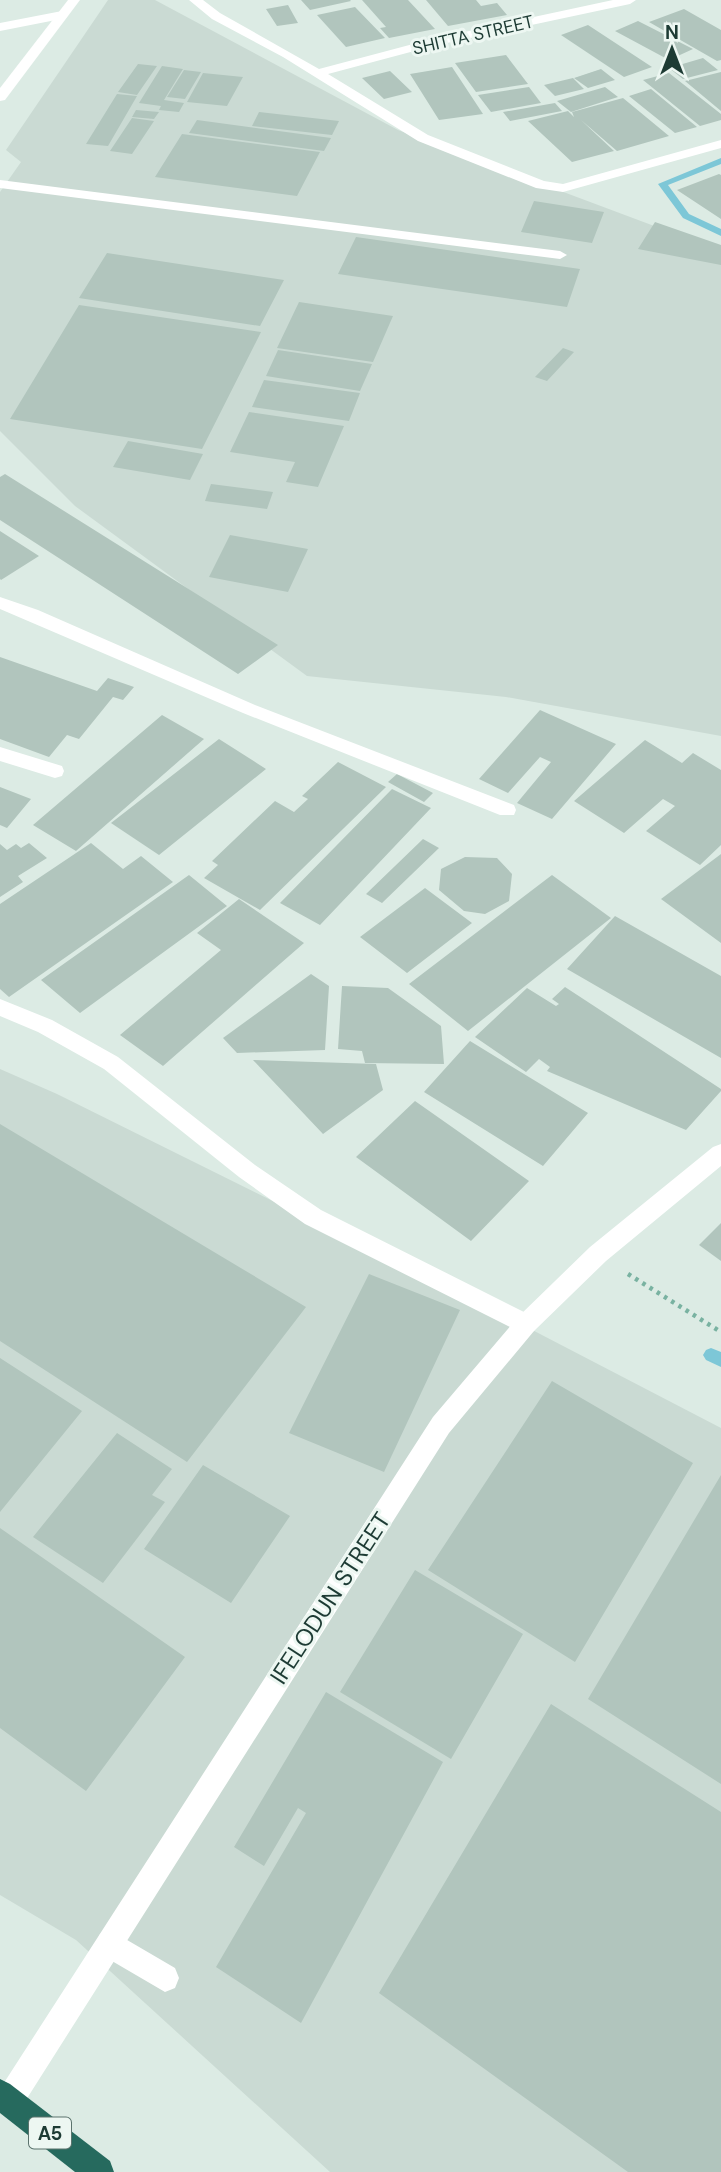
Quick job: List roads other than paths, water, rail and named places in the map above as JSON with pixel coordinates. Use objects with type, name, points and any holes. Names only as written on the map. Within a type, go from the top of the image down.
[{"type":"highway","name":"A5","points":[[5,2097],[99,2172]]},
{"type":"street","points":[[0,97],[74,0]]},
{"type":"street","points":[[195,0],[216,16],[288,54],[423,138],[554,188],[585,183],[721,144]]},
{"type":"street","name":"SHITTA STREET","points":[[317,73],[432,43],[630,0]]},
{"type":"street","points":[[0,27],[62,15]]},
{"type":"street","points":[[0,184],[560,255]]},
{"type":"street","points":[[0,603],[32,614],[249,709],[507,810]]},
{"type":"street","points":[[0,754],[55,771]]},
{"type":"street","points":[[0,1007],[45,1027],[111,1063],[247,1171],[313,1217],[526,1324]]},
{"type":"street","name":"IFELODUN STREET","points":[[5,2097],[110,1944],[441,1425],[526,1324],[598,1254],[721,1153]]},
{"type":"street","points":[[110,1944],[165,1978]]},
{"type":"waterway","points":[[721,161],[663,184],[686,216],[721,233]]},
{"type":"waterway","points":[[711,1355],[721,1360]]}]
